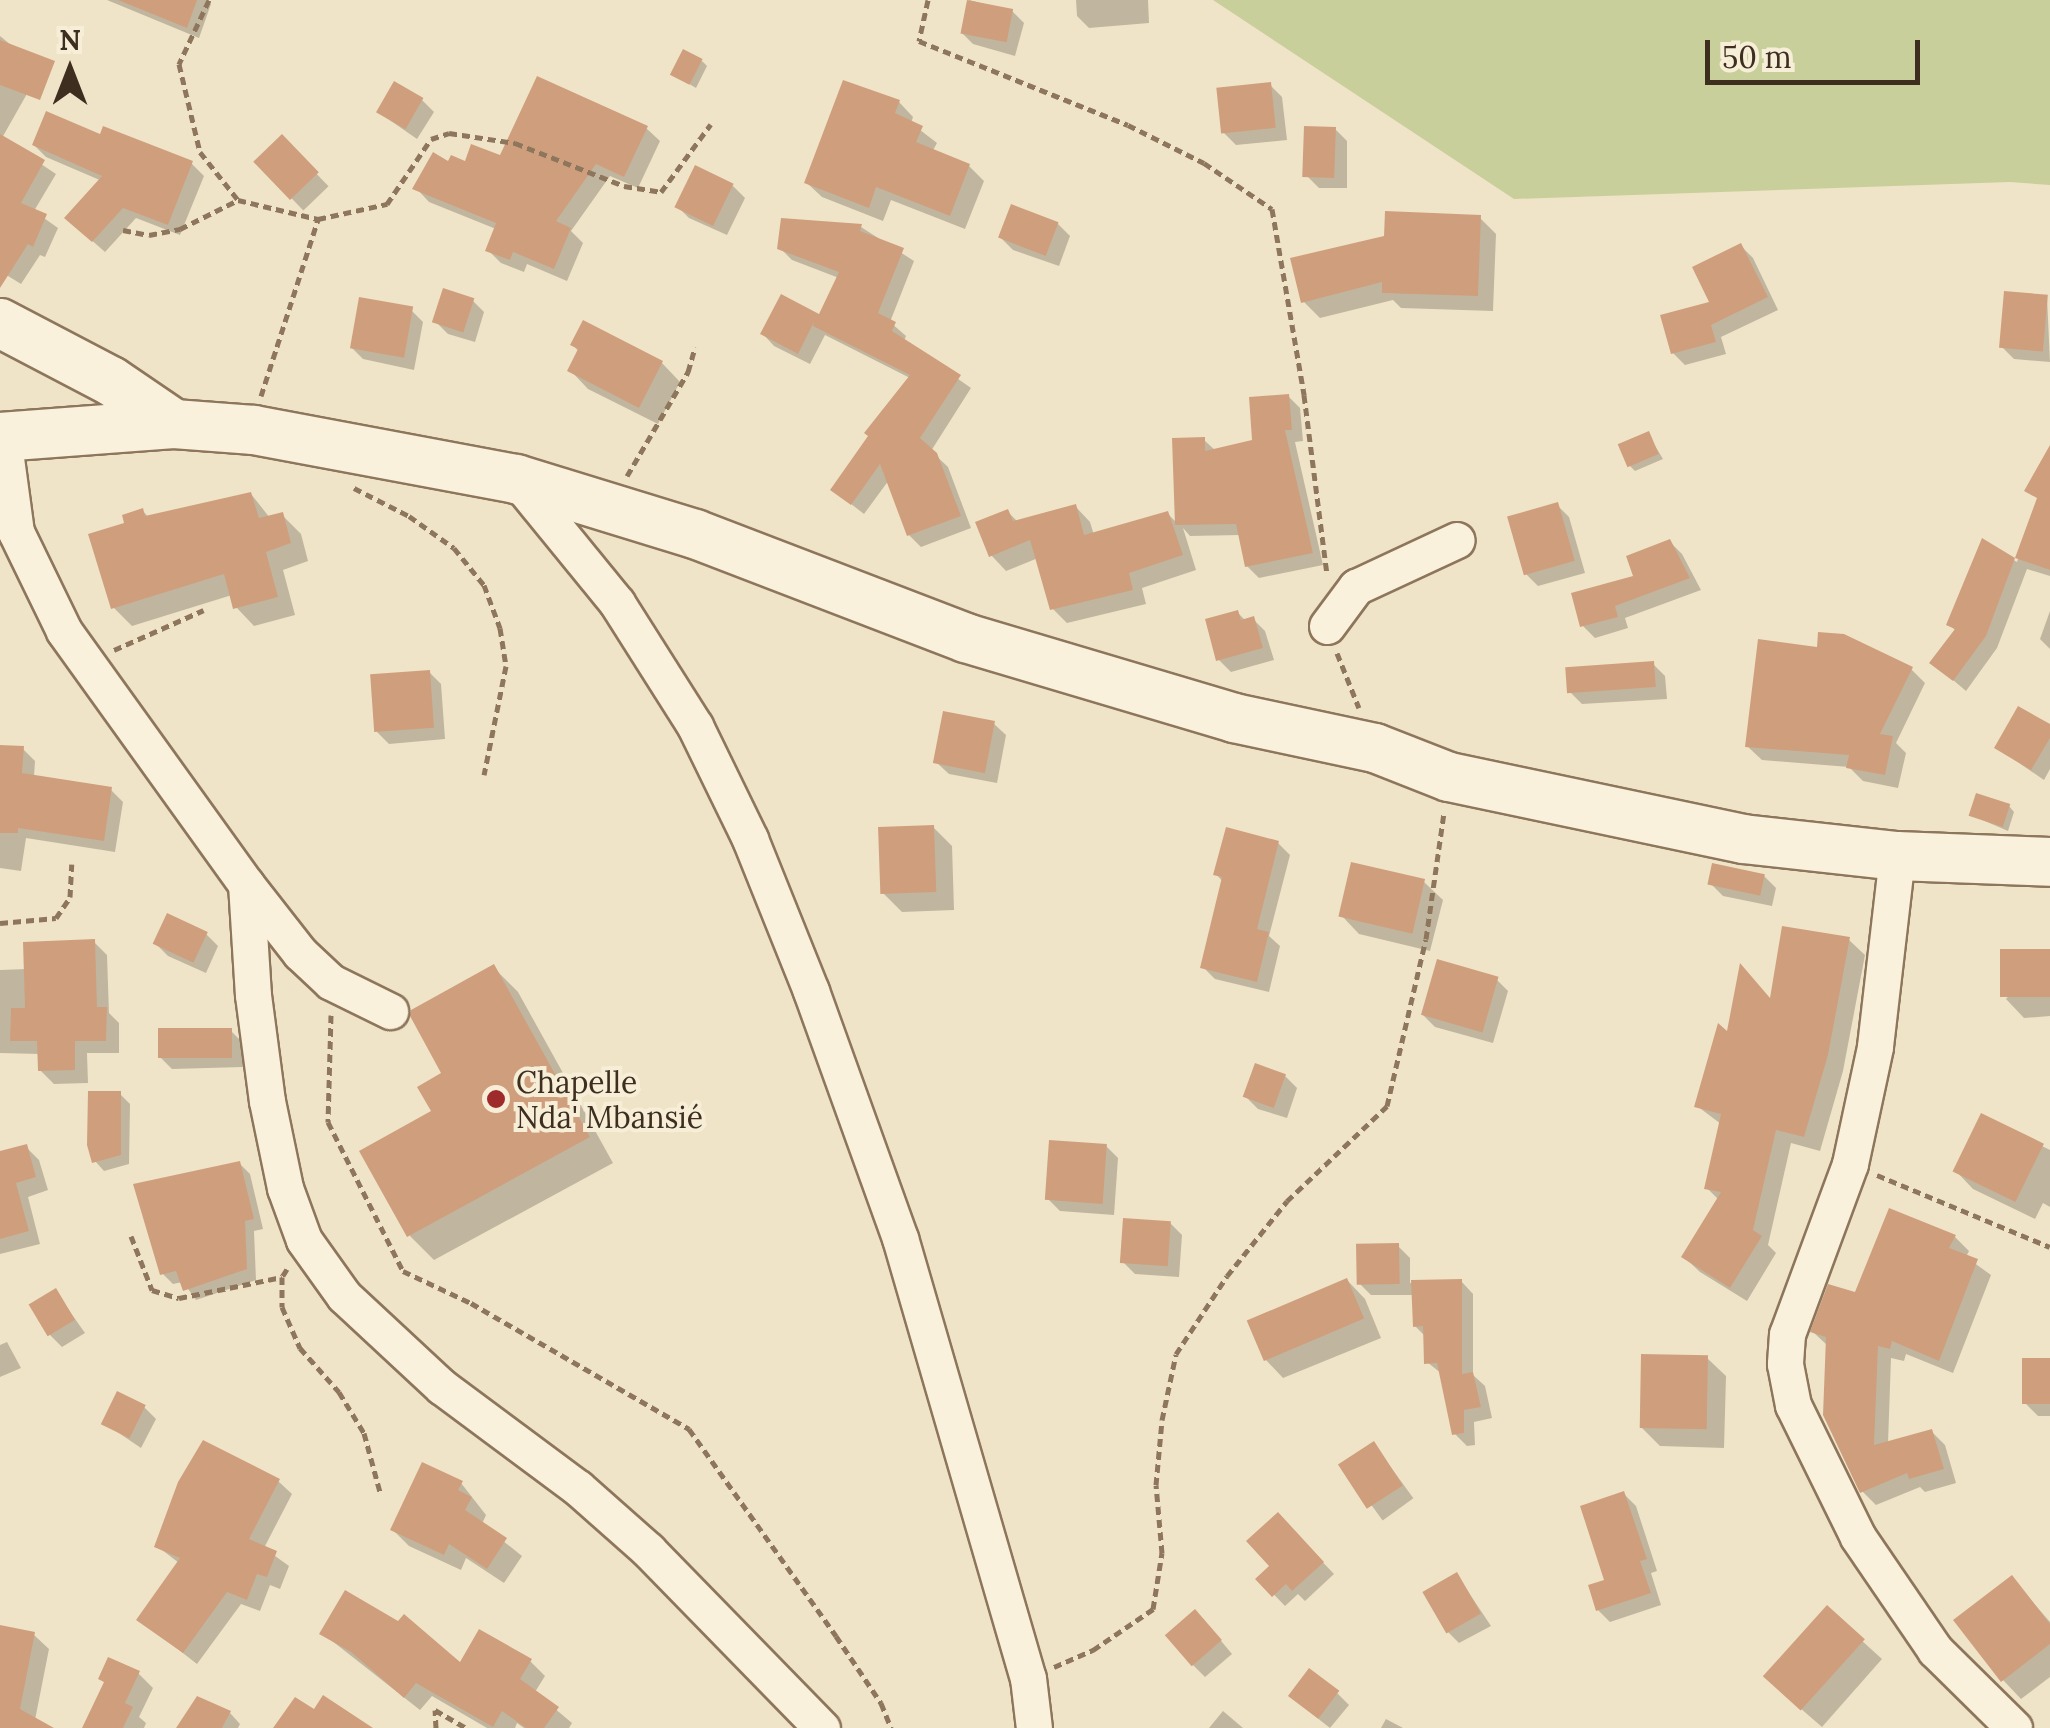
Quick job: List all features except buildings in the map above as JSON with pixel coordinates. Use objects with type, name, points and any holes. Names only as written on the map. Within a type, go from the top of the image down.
[{"type":"main road","points":[[0,323],[111,380],[174,424]]},
{"type":"main road","points":[[1,430],[174,424],[254,430],[516,479],[609,504],[966,638],[1234,718],[1375,748],[1449,777],[1743,838],[1897,856],[2050,862]]},
{"type":"street","points":[[1,430],[8,528],[90,671],[300,953],[331,982],[390,1011]]},
{"type":"street","points":[[516,479],[617,603],[695,726],[750,839],[811,991],[900,1238],[1028,1678],[1034,1728]]},
{"type":"street","points":[[1327,626],[1356,587],[1457,540]]},
{"type":"street","points":[[1897,856],[1874,1047],[1850,1164],[1787,1334],[1785,1364],[1793,1405],[1858,1537],[1924,1634],[2014,1728]]},
{"type":"street","points":[[246,884],[253,995],[266,1101],[285,1188],[304,1240],[344,1296],[442,1387],[592,1500],[822,1728]]},
{"type":"path","points":[[209,0],[178,64],[200,152],[238,200],[318,220],[387,204],[424,147],[449,132],[515,142],[624,186],[661,192],[711,124]]},
{"type":"path","points":[[928,0],[919,41],[1128,125],[1204,164],[1272,209],[1304,395],[1329,594],[1327,626],[1375,748]]},
{"type":"path","points":[[124,230],[149,235],[180,228],[238,200]]},
{"type":"path","points":[[254,430],[268,367],[318,220]]},
{"type":"path","points":[[609,504],[688,372],[695,347]]},
{"type":"path","points":[[345,484],[410,516],[454,548],[484,585],[500,628],[506,666],[484,775]]},
{"type":"path","points":[[90,671],[103,656],[204,610]]},
{"type":"path","points":[[1028,1678],[1093,1650],[1153,1609],[1162,1552],[1156,1485],[1160,1436],[1176,1354],[1228,1276],[1287,1200],[1387,1106],[1426,939],[1449,777]]},
{"type":"path","points":[[0,924],[56,918],[70,896],[72,864]]},
{"type":"path","points":[[331,982],[328,1122],[403,1271],[471,1303],[689,1428],[836,1636],[881,1703],[891,1728]]},
{"type":"path","points":[[1850,1164],[2050,1247]]},
{"type":"path","points":[[131,1236],[152,1290],[178,1298],[282,1276]]},
{"type":"path","points":[[304,1240],[282,1276],[282,1308],[294,1334],[364,1433],[380,1492]]},
{"type":"path","points":[[436,1728],[435,1710],[466,1728]]},
{"type":"green space","points":[[1213,0],[2050,0],[2050,185],[2010,182],[1514,199]]},
{"type":"place","name":"Chapelle Nda' Mbansié","points":[[496,1099]]}]
